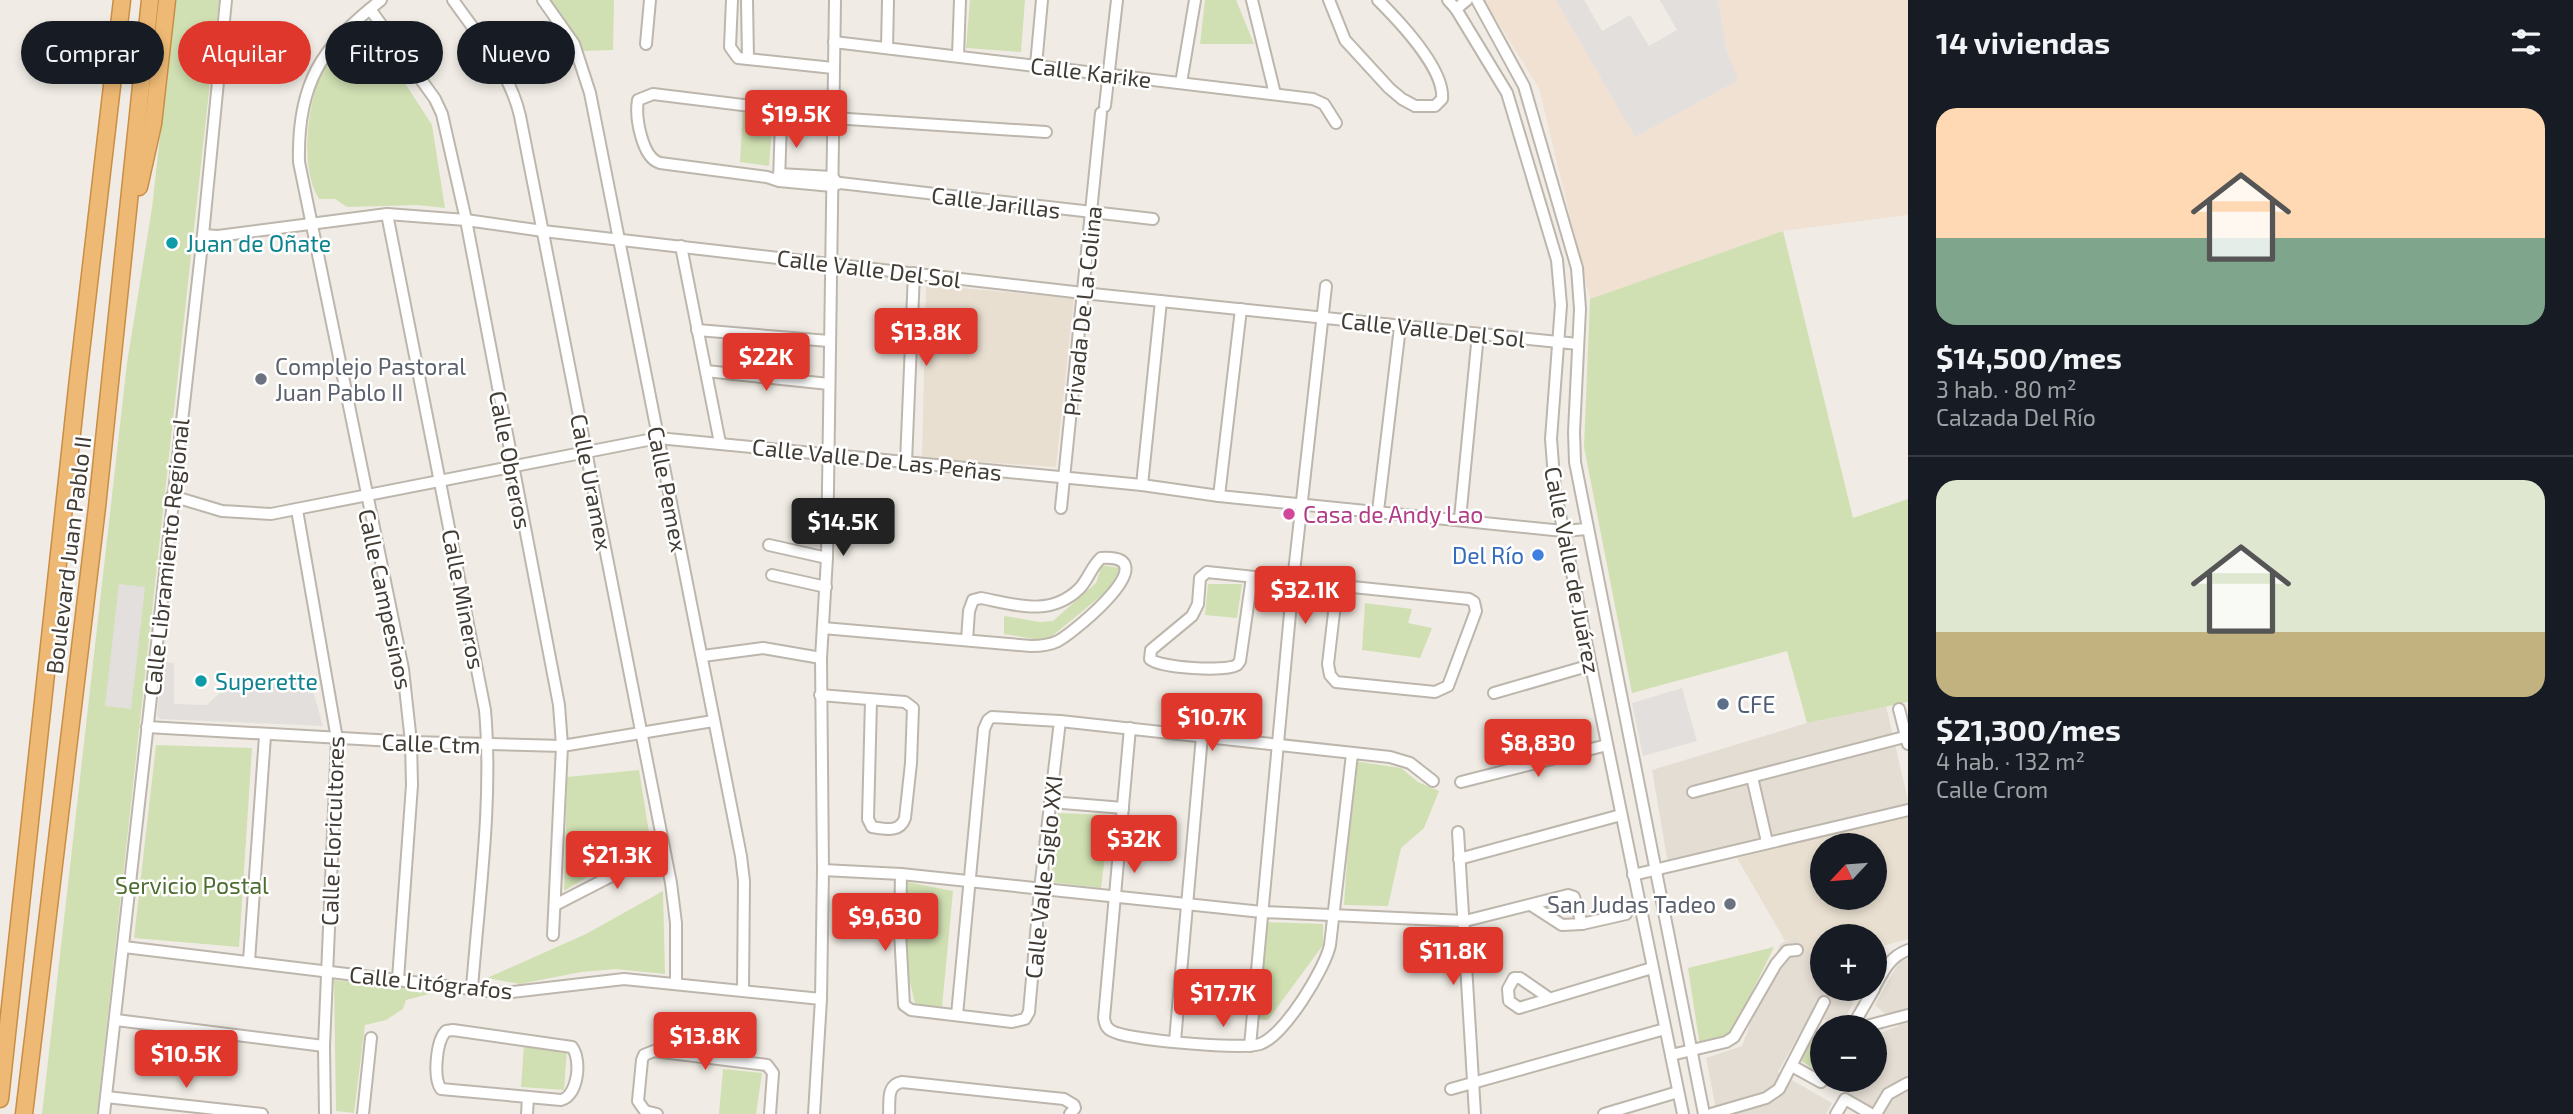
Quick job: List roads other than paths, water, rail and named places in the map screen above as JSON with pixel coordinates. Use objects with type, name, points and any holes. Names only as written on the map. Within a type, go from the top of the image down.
[{"type":"highway","name":"Boulevard Juan Pablo II","points":[[24,1114],[97,507],[150,0]]},
{"type":"highway","points":[[127,233],[153,124],[167,0]]},
{"type":"highway","name":"Boulevard Juan Pablo II","points":[[0,1098],[122,1]]},
{"type":"street","name":"Calle Libramiento Regional","points":[[104,1114],[203,235],[226,0]]},
{"type":"street","name":"Calle Campesinos","points":[[381,0],[345,30],[331,47],[311,80],[304,98],[298,133],[299,162],[402,669],[411,742],[411,815],[398,979]]},
{"type":"street","name":"Calle Uramex","points":[[453,0],[468,21]]},
{"type":"street","name":"Calle Pemex","points":[[543,0],[558,21]]},
{"type":"street","points":[[646,44],[650,0]]},
{"type":"street","points":[[732,0],[730,47],[738,58],[834,68]]},
{"type":"street","points":[[747,0],[748,59]]},
{"type":"street","points":[[814,1114],[821,999],[821,658],[827,558],[829,341],[835,182],[835,0]]},
{"type":"street","points":[[887,48],[888,0]]},
{"type":"street","points":[[958,56],[960,0]]},
{"type":"street","points":[[1036,65],[1042,0]]},
{"type":"street","name":"Privada De La Colina","points":[[1061,508],[1091,212],[1117,0]]},
{"type":"street","points":[[1181,83],[1195,0]]},
{"type":"street","points":[[1252,0],[1275,93]]},
{"type":"street","points":[[1329,0],[1345,40],[1389,88],[1415,106],[1434,106],[1441,99],[1439,82],[1413,38],[1378,0]]},
{"type":"street","points":[[1452,4],[1467,0]]},
{"type":"street","name":"Calle Valle de Juárez","points":[[1477,0],[1524,86],[1579,278],[1574,452],[1704,1114]]},
{"type":"street","name":"Calle Valle de Juárez","points":[[1452,4],[1497,74],[1511,103],[1552,240],[1561,282],[1551,456],[1563,531],[1683,1114]]},
{"type":"street","name":"Calle Obreros","points":[[370,9],[435,99],[442,114],[466,220],[557,695],[562,746],[553,935]]},
{"type":"street","name":"Calle Karike","points":[[834,42],[1319,100],[1328,108],[1336,123]]},
{"type":"street","name":"Calle Pemex","points":[[575,48],[590,93],[741,856],[744,881],[743,990]]},
{"type":"street","name":"Calle Uramex","points":[[509,84],[517,102],[664,849],[676,923],[676,983]]},
{"type":"street","name":"Calle Jarillas","points":[[779,177],[781,120],[778,112],[771,108],[649,94],[641,97],[637,104],[645,151],[650,159],[660,163],[767,177],[835,182],[1153,219]]},
{"type":"street","points":[[833,118],[1046,132]]},
{"type":"street","name":"Calle Valle Del Sol","points":[[203,235],[218,236],[387,214],[466,220],[1083,293],[1578,344]]},
{"type":"street","name":"Calle Mineros","points":[[387,214],[478,671],[488,745],[472,988]]},
{"type":"street","points":[[681,246],[720,443]]},
{"type":"street","points":[[906,462],[915,273]]},
{"type":"street","points":[[1561,282],[1579,278]]},
{"type":"street","points":[[1250,1046],[1293,581],[1326,286]]},
{"type":"street","points":[[1142,485],[1161,301]]},
{"type":"street","points":[[1219,496],[1241,309]]},
{"type":"street","points":[[1378,511],[1400,327]]},
{"type":"street","points":[[697,330],[829,341]]},
{"type":"street","points":[[1460,519],[1478,334]]},
{"type":"street","points":[[706,371],[829,384]]},
{"type":"street","name":"Calle Valle De Las Peñas","points":[[172,496],[201,506],[239,513],[271,514],[658,438],[1142,485],[1219,496],[1563,531],[1587,529]]},
{"type":"street","name":"Calle Floricultores","points":[[297,510],[337,739],[324,1046],[326,1114]]},
{"type":"street","points":[[769,545],[827,558]]},
{"type":"street","points":[[823,628],[1031,646],[1058,641],[1114,593],[1125,578],[1125,564],[1119,559],[1101,558],[1079,589],[1065,600],[1045,608],[981,598],[973,600],[969,611],[967,640]]},
{"type":"street","points":[[1252,577],[1237,665],[1227,668],[1153,663],[1148,655],[1151,650],[1196,611],[1200,578],[1207,572],[1293,581],[1337,587],[1464,597],[1474,602],[1476,611],[1448,686],[1435,692],[1336,682],[1332,679],[1328,664],[1337,587]]},
{"type":"street","points":[[772,575],[826,587]]},
{"type":"street","points":[[703,656],[763,649],[821,658]]},
{"type":"street","points":[[1494,692],[1591,665]]},
{"type":"street","points":[[821,695],[905,702],[913,708],[915,714],[905,818],[898,828],[872,827],[868,819],[872,700]]},
{"type":"street","points":[[1600,706],[1622,702]]},
{"type":"street","points":[[1693,792],[1907,739],[1899,709]]},
{"type":"street","points":[[901,874],[902,1000],[911,1010],[957,1015],[984,729],[988,720],[997,716],[1060,721],[1402,760],[1419,768],[1433,781]]},
{"type":"street","name":"Calle Ctm","points":[[147,727],[265,736],[562,746],[713,721]]},
{"type":"street","name":"Calle Valle Siglo XXI","points":[[957,1015],[1012,1022],[1025,1019],[1029,1012],[1060,721]]},
{"type":"street","points":[[1130,728],[1104,1018],[1107,1027],[1116,1033],[1175,1041],[1250,1046],[1266,1041],[1309,992],[1328,956],[1352,754]]},
{"type":"street","points":[[249,961],[265,736]]},
{"type":"street","points":[[1175,1041],[1202,736]]},
{"type":"street","points":[[1461,782],[1607,745]]},
{"type":"street","points":[[1752,776],[1767,842]]},
{"type":"street","points":[[1051,802],[1123,808]]},
{"type":"street","points":[[1633,875],[1908,810]]},
{"type":"street","points":[[1459,859],[1621,815]]},
{"type":"street","points":[[1458,832],[1475,1114]]},
{"type":"street","points":[[555,905],[664,849]]},
{"type":"street","points":[[823,870],[901,874],[1262,912],[1465,921],[1571,895],[1576,901],[1582,924]]},
{"type":"street","points":[[1531,905],[1562,925],[1582,924],[1626,914]]},
{"type":"street","points":[[1644,928],[1666,925]]},
{"type":"street","name":"Calle Litógrafos","points":[[124,947],[520,992],[578,982],[624,979],[821,999]]},
{"type":"street","points":[[1671,1055],[1726,1042],[1734,1037],[1781,957],[1787,951],[1797,950]]},
{"type":"street","points":[[1887,965],[1900,953],[1908,950]]},
{"type":"street","points":[[1549,998],[1653,968]]},
{"type":"street","points":[[1656,985],[1678,980]]},
{"type":"street","points":[[1821,1015],[1824,1002]]},
{"type":"street","points":[[1887,1021],[1908,1015]]},
{"type":"street","points":[[116,1020],[324,1046]]},
{"type":"street","points":[[1451,1089],[1665,1029]]},
{"type":"street","points":[[453,1030],[568,1045],[576,1050],[576,1073],[570,1096],[561,1100],[528,1097],[441,1089],[437,1080],[443,1033],[453,1030]]},
{"type":"street","points":[[363,1114],[371,1038]]},
{"type":"street","points":[[1711,1114],[1774,1094],[1810,1039]]},
{"type":"street","points":[[657,1114],[645,1111],[638,1101],[642,1060],[644,1055],[654,1051],[767,1065],[773,1073],[770,1114]]},
{"type":"street","points":[[1792,1066],[1810,1075]]},
{"type":"street","points":[[889,1114],[891,1090],[894,1084],[902,1082],[1064,1099],[1074,1105],[1075,1108],[1070,1114]]},
{"type":"street","points":[[1836,1114],[1845,1099],[1873,1114],[1888,1094],[1908,1083]]},
{"type":"street","points":[[1604,1114],[1678,1092]]},
{"type":"street","points":[[106,1097],[179,1109],[256,1114]]},
{"type":"street","points":[[527,1114],[528,1097]]},
{"type":"place","name":"Juan de Oñate","points":[[172,243]]},
{"type":"place","name":"Complejo Pastoral Juan Pablo II","points":[[261,379]]},
{"type":"place","name":"Casa de Andy Lao","points":[[1289,514]]},
{"type":"place","name":"Del Río","points":[[1538,555]]},
{"type":"place","name":"Superette","points":[[201,681]]},
{"type":"place","name":"CFE","points":[[1723,704]]},
{"type":"place","name":"San Judas Tadeo","points":[[1730,904]]},
{"type":"park label","name":"Servicio Postal","points":[[192,885]]}]
